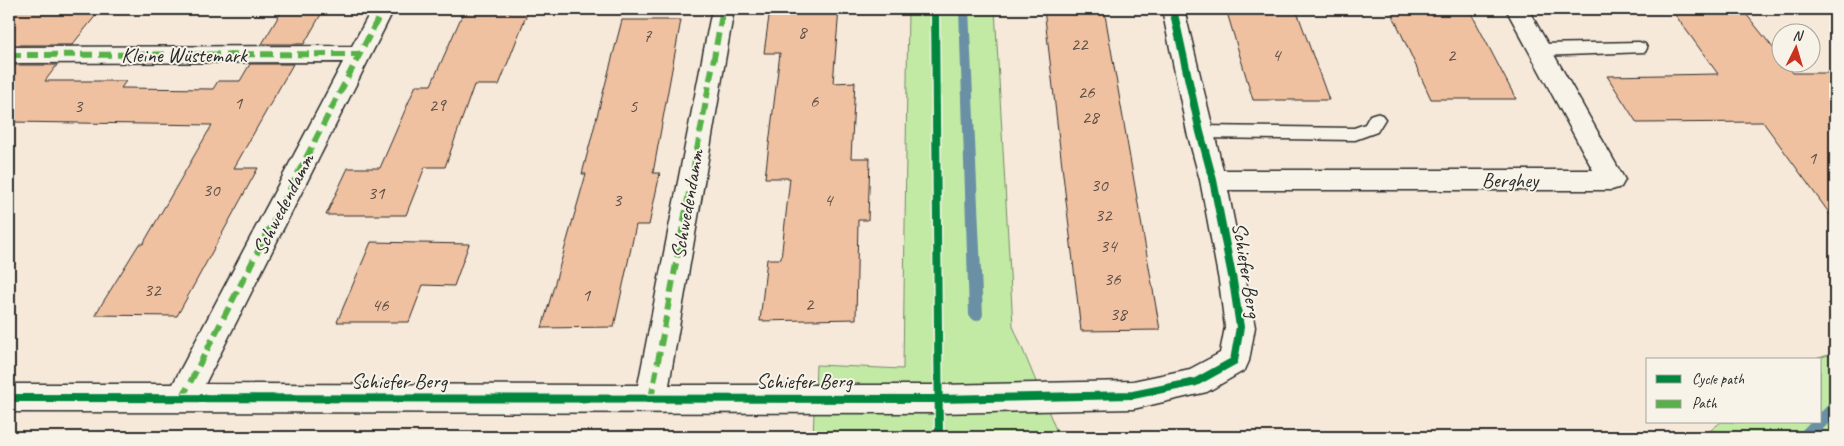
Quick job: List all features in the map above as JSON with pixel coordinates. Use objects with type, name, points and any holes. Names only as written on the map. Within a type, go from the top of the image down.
[{"type":"street","name":"Schwedendamm","points":[[182,398],[383,9]]},
{"type":"street","name":"Schwedendamm","points":[[651,399],[723,9]]},
{"type":"street","name":"Schiefer Berg","points":[[9,398],[939,399],[1133,395],[1196,382],[1234,361],[1240,327],[1213,180],[1200,132],[1173,9]]},
{"type":"street","name":"Berghey","points":[[1213,180],[1612,180],[1517,9]]},
{"type":"street","name":"Kleine Wüstemark","points":[[9,55],[359,54]]},
{"type":"lane","points":[[1540,50],[1639,48]]},
{"type":"lane","points":[[1200,132],[1354,134],[1371,128],[1376,119]]},
{"type":"green space","points":[[908,9],[995,9],[1013,326],[1059,437],[813,437],[816,365],[903,369]]},
{"type":"green space","points":[[1835,353],[1835,437],[1702,437],[1718,424],[1822,424],[1822,358],[1819,358]]},
{"type":"building","points":[[9,9],[101,9],[72,45],[9,45]]},
{"type":"building","points":[[283,9],[324,9],[304,44],[262,44]]},
{"type":"building","points":[[770,9],[839,9],[833,83],[855,82],[851,158],[870,158],[868,220],[858,220],[856,319],[760,321],[767,259],[781,259],[790,178],[765,178],[780,53],[764,53]]},
{"type":"building","points":[[1044,9],[1104,9],[1160,330],[1081,331]]},
{"type":"building","points":[[1226,9],[1296,9],[1329,100],[1253,100]]},
{"type":"building","points":[[1390,9],[1469,9],[1516,99],[1431,99]]},
{"type":"building","points":[[1671,9],[1742,9],[1772,46],[1772,72],[1835,73],[1835,221],[1763,122],[1637,123],[1607,76],[1718,74]]},
{"type":"building","points":[[464,11],[528,11],[499,85],[474,85],[445,167],[425,167],[406,215],[326,215],[348,168],[380,168],[416,85],[431,85]]},
{"type":"building","points":[[622,20],[681,20],[653,173],[660,173],[649,225],[636,225],[614,327],[542,328],[586,174],[582,174]]},
{"type":"building","points":[[250,64],[293,64],[234,168],[258,168],[177,316],[95,315],[139,244],[143,244],[212,125],[12,122],[9,127],[9,65],[57,65],[45,81],[126,81],[121,88],[213,89],[218,81],[240,81]]},
{"type":"building","points":[[371,242],[469,244],[454,286],[423,285],[409,322],[337,322]]},
{"type":"waterway","points":[[964,9],[976,315]]},
{"type":"waterway","points":[[1822,421],[1835,408]]},
{"type":"waterway","points":[[1805,437],[1818,424]]},
{"type":"marked path","points":[[182,398],[383,9]]},
{"type":"marked path","points":[[651,399],[723,9]]},
{"type":"marked path","points":[[9,55],[359,54]]},
{"type":"cycle path","points":[[935,9],[939,437]]},
{"type":"cycle path","points":[[9,398],[939,399],[1133,395],[1196,382],[1234,361],[1240,327],[1213,180],[1200,132],[1173,9]]}]
